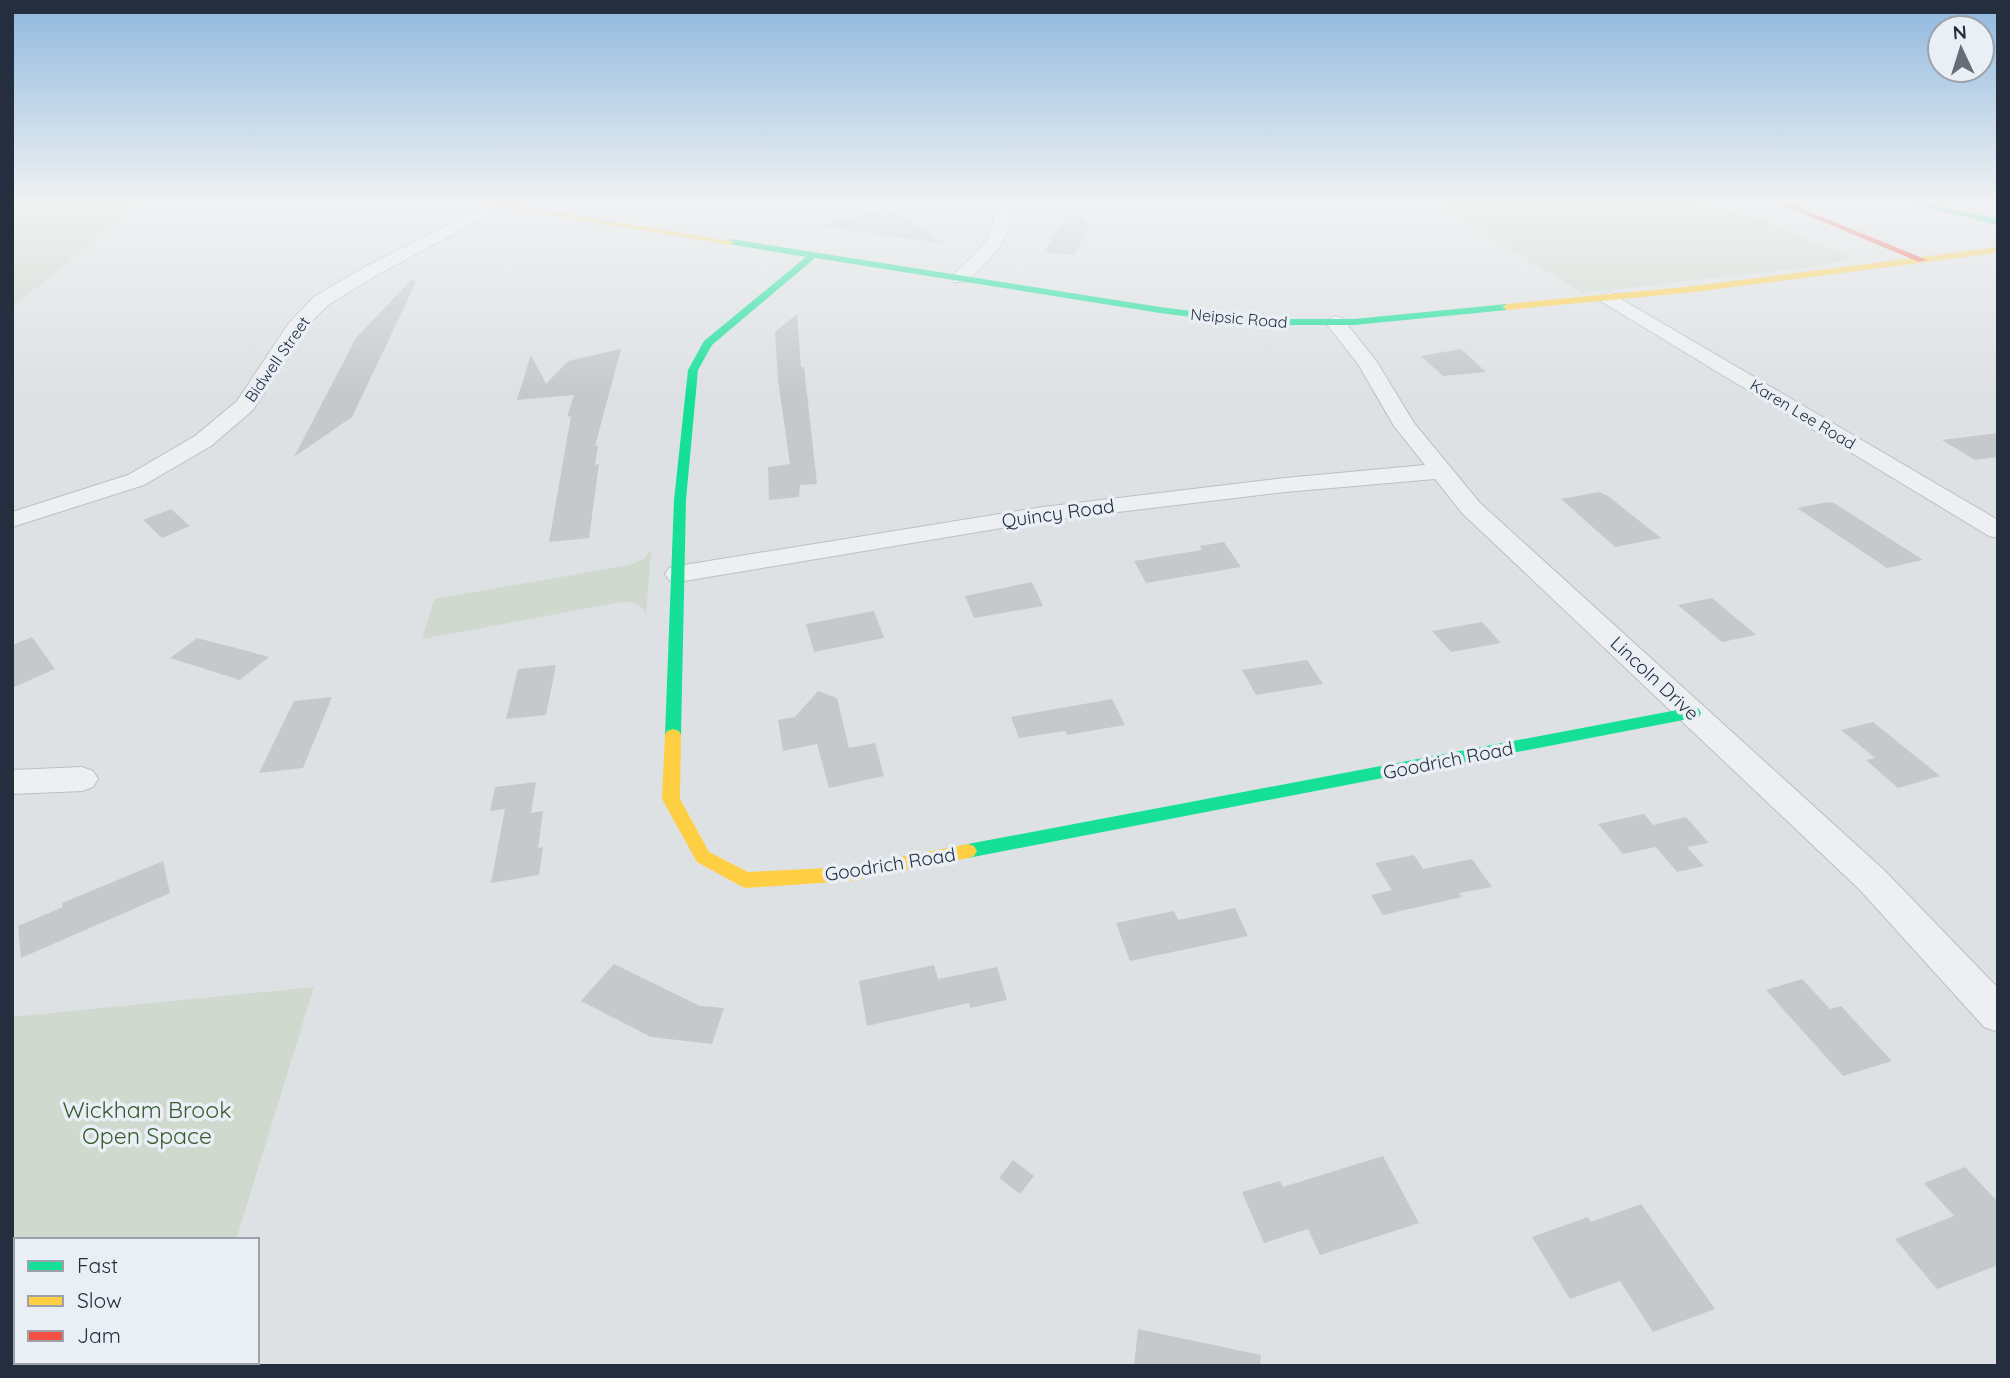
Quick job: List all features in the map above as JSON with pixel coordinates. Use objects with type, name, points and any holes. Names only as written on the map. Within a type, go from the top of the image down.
[{"type":"main road","name":"Goodrich Road","points":[[798,267],[708,343],[693,370],[680,500],[671,799],[703,857],[746,880],[849,874],[1693,713]]},
{"type":"main road","name":"Neipsic Road","points":[[892,267],[1219,318],[1335,322],[1609,298],[1863,267]]},
{"type":"street","name":"Bidwell Street","points":[[12,520],[135,480],[203,441],[245,405],[296,327],[321,300],[377,267]]},
{"type":"street","points":[[960,278],[970,267]]},
{"type":"street","name":"Karen Lee Road","points":[[1609,298],[1998,531]]},
{"type":"street","name":"Lincoln Drive","points":[[1335,322],[1367,362],[1405,426],[1471,508],[1872,880],[1998,1015]]},
{"type":"street","name":"Quincy Road","points":[[678,574],[1043,514],[1285,485],[1441,471]]},
{"type":"street","points":[[12,782],[82,779]]},
{"type":"green space","points":[[12,267],[62,267],[12,307]]},
{"type":"green space","points":[[1541,267],[1807,267],[1803,268],[1582,293]]},
{"type":"green space","points":[[651,550],[646,615],[639,606],[621,602],[422,639],[434,599],[630,565],[644,559]]},
{"type":"green space","name":"Wickham Brook Open Space","points":[[314,987],[237,1238],[14,1238],[14,1364],[41,1364],[34,1366],[12,1366],[12,1017]]},
{"type":"building","points":[[412,279],[416,282],[352,417],[294,457],[356,338]]},
{"type":"building","points":[[797,314],[801,367],[804,367],[817,484],[800,485],[799,497],[769,500],[768,467],[790,464],[778,380],[775,332]]},
{"type":"building","points":[[621,349],[595,446],[598,446],[595,465],[599,464],[589,538],[549,542],[571,416],[567,417],[574,395],[517,400],[531,355],[546,384],[568,361]]},
{"type":"building","points":[[1461,349],[1486,372],[1443,376],[1421,356]]},
{"type":"building","points":[[1998,433],[1998,457],[1975,460],[1942,440]]},
{"type":"building","points":[[1599,492],[1608,496],[1661,538],[1615,547],[1561,499]]},
{"type":"building","points":[[1834,503],[1923,560],[1887,568],[1797,508]]},
{"type":"building","points":[[171,509],[190,526],[162,538],[143,520]]},
{"type":"building","points":[[1224,542],[1241,567],[1146,583],[1134,561],[1202,550],[1200,546]]},
{"type":"building","points":[[1032,582],[1043,606],[974,618],[965,596]]},
{"type":"building","points":[[1712,598],[1756,635],[1722,642],[1678,605]]},
{"type":"building","points":[[874,611],[884,638],[814,652],[806,624]]},
{"type":"building","points":[[1482,622],[1501,643],[1451,652],[1432,631]]},
{"type":"building","points":[[32,637],[55,669],[12,688],[12,645]]},
{"type":"building","points":[[197,638],[269,657],[240,680],[170,658]]},
{"type":"building","points":[[1307,660],[1323,684],[1256,695],[1242,670]]},
{"type":"building","points":[[556,665],[546,715],[506,719],[518,669]]},
{"type":"building","points":[[818,691],[837,698],[849,748],[875,743],[884,776],[829,788],[817,744],[783,751],[778,720],[795,717]]},
{"type":"building","points":[[332,697],[303,768],[259,773],[294,701]]},
{"type":"building","points":[[1112,699],[1125,725],[1067,735],[1065,731],[1019,738],[1011,717]]},
{"type":"building","points":[[1873,722],[1940,776],[1898,788],[1866,760],[1875,758],[1841,730]]},
{"type":"building","points":[[536,782],[531,813],[543,811],[538,848],[543,847],[539,875],[491,883],[505,809],[490,811],[495,787]]},
{"type":"building","points":[[1644,814],[1653,825],[1686,817],[1709,843],[1687,847],[1704,866],[1677,872],[1656,847],[1623,854],[1598,824]]},
{"type":"building","points":[[1414,855],[1423,869],[1472,859],[1492,887],[1459,893],[1462,897],[1383,915],[1371,895],[1392,890],[1375,863]]},
{"type":"building","points":[[163,861],[170,893],[21,958],[18,926],[63,907],[62,903]]},
{"type":"building","points":[[1235,908],[1248,936],[1130,961],[1116,923],[1174,911],[1178,920]]},
{"type":"building","points":[[614,964],[700,1006],[724,1008],[712,1044],[651,1037],[581,1001]]},
{"type":"building","points":[[934,965],[938,979],[997,967],[1007,1000],[970,1008],[969,1003],[867,1026],[859,981]]},
{"type":"building","points":[[1802,979],[1830,1009],[1841,1006],[1892,1061],[1843,1076],[1766,990]]},
{"type":"building","points":[[1383,1156],[1419,1223],[1320,1255],[1308,1229],[1264,1243],[1242,1192],[1280,1181],[1283,1187]]},
{"type":"building","points":[[1013,1160],[1034,1176],[1020,1194],[999,1178]]},
{"type":"building","points":[[1965,1167],[1998,1202],[1998,1265],[1937,1289],[1895,1239],[1954,1216],[1924,1183]]},
{"type":"building","points":[[1641,1204],[1715,1309],[1653,1332],[1620,1281],[1570,1299],[1532,1237],[1588,1217],[1591,1222]]},
{"type":"building","points":[[1138,1329],[1261,1355],[1260,1366],[1134,1366]]},
{"type":"traffic: fast","points":[[673,735],[680,500],[693,370],[708,343],[798,267]]},
{"type":"traffic: fast","points":[[891,267],[1160,310],[1254,322],[1354,322],[1507,307]]},
{"type":"traffic: fast","points":[[968,851],[1693,713]]},
{"type":"traffic: slow","points":[[1507,307],[1694,289],[1863,267]]},
{"type":"traffic: slow","points":[[673,735],[671,799],[703,857],[746,880],[849,874],[968,851]]}]
